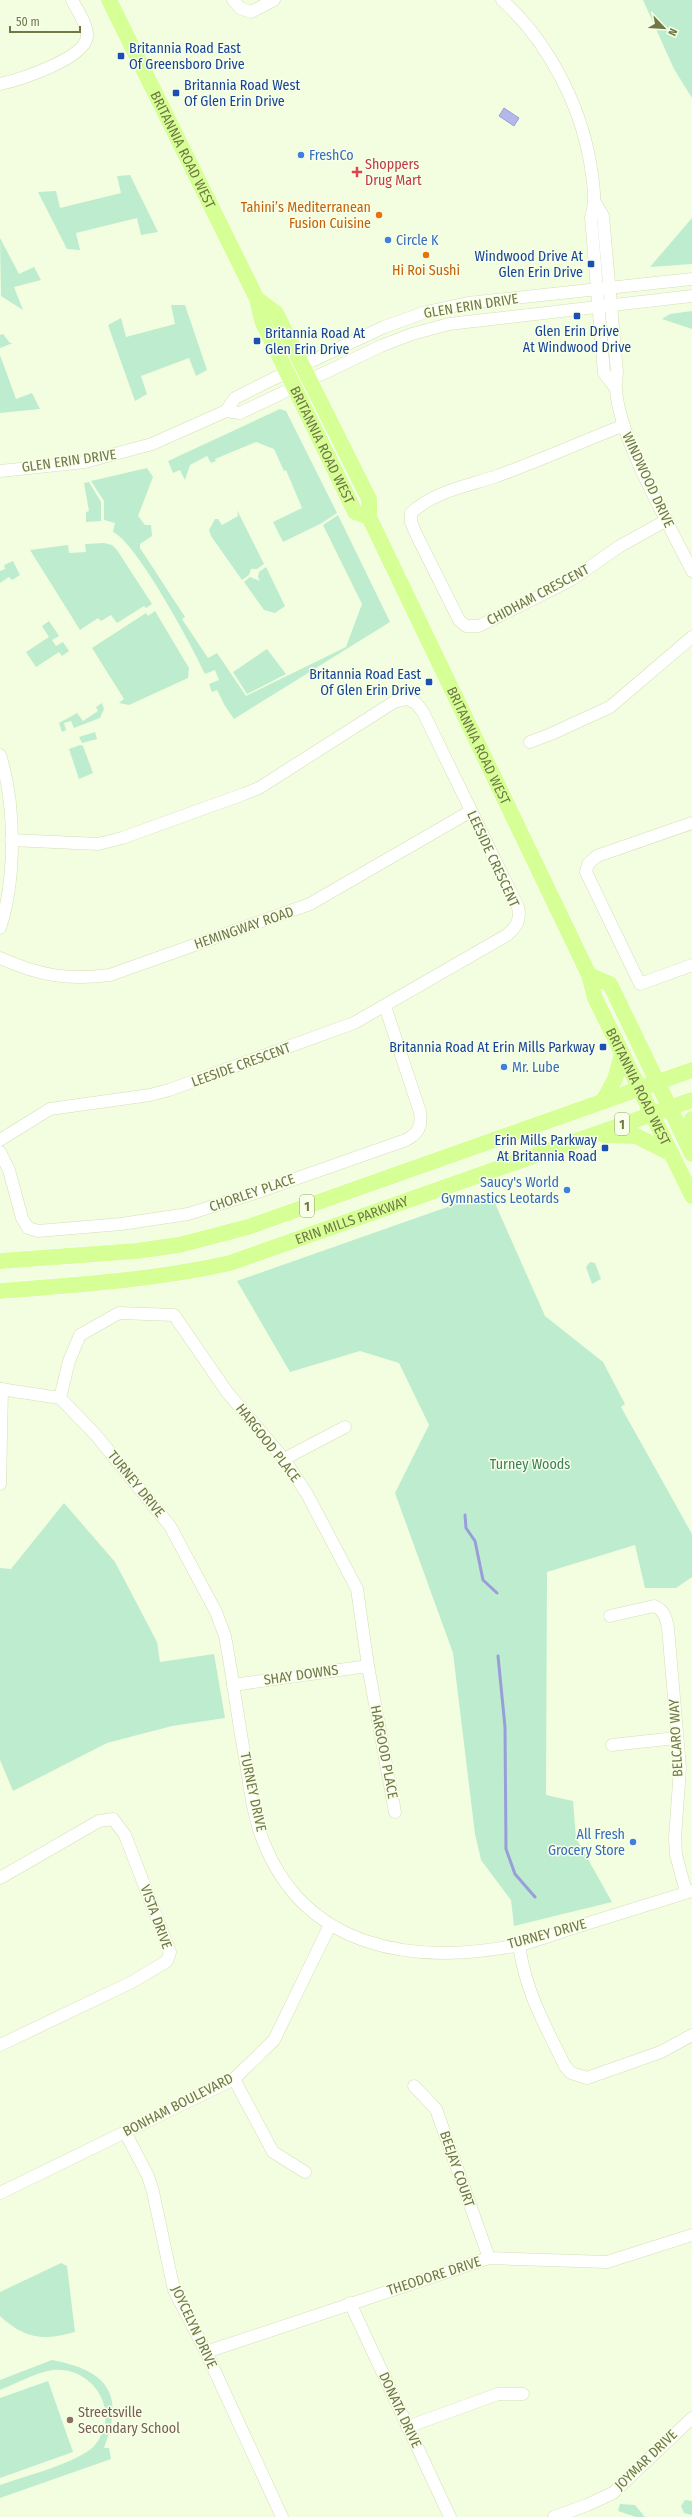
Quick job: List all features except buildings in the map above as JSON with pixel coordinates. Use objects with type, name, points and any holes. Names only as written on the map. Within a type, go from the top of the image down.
[{"type":"main road","name":"BRITANNIA ROAD WEST","points":[[109,0],[257,299],[262,321],[355,512],[369,517]]},
{"type":"main road","name":"BRITANNIA ROAD WEST","points":[[257,299],[276,313],[369,499],[369,517],[432,645],[589,975],[595,998],[692,1196]]},
{"type":"main road","name":"BRITANNIA ROAD WEST","points":[[589,975],[610,984],[690,1150]]},
{"type":"main road","points":[[603,1101],[615,1079],[622,1054]]},
{"type":"main road","name":"ERIN MILLS PARKWAY","points":[[0,1261],[136,1251],[179,1245],[248,1227],[692,1070]]},
{"type":"main road","name":"ERIN MILLS PARKWAY","points":[[0,1291],[182,1274],[230,1263],[692,1100]]},
{"type":"main road","points":[[690,1150],[692,1118]]},
{"type":"main road","points":[[592,1135],[636,1136],[672,1154]]},
{"type":"street","points":[[0,84],[19,80],[45,69],[76,53],[84,45],[86,30],[72,0]]},
{"type":"street","points":[[233,0],[240,8],[251,12],[274,0]]},
{"type":"street","name":"WINDWOOD DRIVE","points":[[502,0],[540,44],[567,91],[585,140],[591,166],[596,204],[591,217],[605,305],[604,373],[614,386],[622,426],[692,571]]},
{"type":"street","name":"GLEN ERIN DRIVE","points":[[0,471],[59,466],[119,455],[175,435],[226,411],[234,398],[287,372],[391,323],[426,312],[468,303],[692,279]]},
{"type":"street","name":"GLEN ERIN DRIVE","points":[[226,411],[240,413],[381,346],[412,334],[449,324],[692,296]]},
{"type":"street","name":"CHIDHAM CRESCENT","points":[[622,426],[498,476],[441,494],[419,506],[411,513],[411,522],[416,534],[459,620],[466,626],[479,626],[571,580],[620,546],[667,520]]},
{"type":"street","points":[[530,742],[610,707],[692,637]]},
{"type":"street","name":"LEESIDE CRESCENT","points":[[0,1140],[50,1109],[150,1095],[169,1090],[349,1026],[507,935],[516,927],[520,917],[518,907],[423,712],[416,703],[407,699],[394,702],[259,788],[136,833],[98,844],[11,840]]},
{"type":"street","points":[[0,755],[9,794],[11,840],[8,894],[0,928]]},
{"type":"street","name":"HEMINGWAY ROAD","points":[[0,958],[32,972],[57,977],[85,978],[122,971],[310,904],[471,812]]},
{"type":"street","points":[[692,823],[597,856],[588,864],[586,872],[640,984],[692,965]]},
{"type":"street","name":"CHORLEY PLACE","points":[[0,1152],[16,1187],[22,1218],[28,1228],[38,1231],[121,1224],[188,1214],[252,1194],[406,1140],[416,1134],[421,1124],[420,1112],[385,1006]]},
{"type":"street","name":"HARGOOD PLACE","points":[[60,1398],[69,1361],[80,1335],[119,1313],[174,1315],[227,1392],[284,1459],[307,1494],[357,1589],[368,1666],[395,1812]]},
{"type":"street","points":[[0,1484],[1,1389],[60,1398]]},
{"type":"street","name":"TURNEY DRIVE","points":[[60,1398],[95,1434],[170,1526],[216,1612],[225,1636],[254,1815],[269,1854],[288,1884],[305,1904],[330,1925],[373,1945],[413,1952],[474,1951],[519,1945],[689,1892]]},
{"type":"street","points":[[284,1459],[345,1427]]},
{"type":"street","name":"BELCARO WAY","points":[[610,1616],[646,1606],[660,1608],[665,1615],[668,1628],[676,1738],[680,1768],[675,1838],[678,1861],[689,1892]]},
{"type":"street","name":"SHAY DOWNS","points":[[233,1685],[368,1666]]},
{"type":"street","points":[[612,1745],[676,1738]]},
{"type":"street","name":"VISTA DRIVE","points":[[0,1878],[99,1821],[112,1819],[125,1835],[170,1952],[170,1960],[132,1982],[0,2045]]},
{"type":"street","name":"BONHAM BOULEVARD","points":[[0,2193],[234,2079],[274,2040],[330,1925]]},
{"type":"street","points":[[519,1945],[524,1974],[532,1998],[565,2066],[571,2073],[587,2078],[661,2052],[692,2035]]},
{"type":"street","points":[[234,2079],[273,2152],[305,2172]]},
{"type":"street","name":"BEEJAY COURT","points":[[414,2086],[436,2109],[489,2258]]},
{"type":"street","name":"JOYCELYN DRIVE","points":[[125,2132],[148,2176],[153,2192],[174,2290],[206,2352],[282,2517]]},
{"type":"street","name":"THEODORE DRIVE","points":[[206,2352],[489,2258],[607,2262],[692,2235]]},
{"type":"street","name":"DONATA DRIVE","points":[[350,2303],[450,2517]]},
{"type":"street","points":[[407,2427],[498,2394],[523,2394]]},
{"type":"street","name":"JOYMAR DRIVE","points":[[554,2517],[587,2505],[613,2493],[692,2418]]},
{"type":"green space","points":[[643,0],[692,0],[692,98],[674,69]]},
{"type":"green space","points":[[130,175],[158,232],[141,235],[137,218],[76,233],[80,250],[67,249],[38,192],[56,191],[60,208],[121,193],[117,176]]},
{"type":"green space","points":[[692,218],[692,264],[650,267]]},
{"type":"green space","points":[[0,238],[19,274],[34,267],[41,280],[14,287],[23,310],[1,296]]},
{"type":"green space","points":[[171,305],[185,305],[207,370],[196,376],[189,358],[141,376],[147,394],[135,401],[108,325],[121,318],[126,337],[175,324]]},
{"type":"green space","points":[[692,311],[692,329],[662,319],[670,314]]},
{"type":"green space","points":[[3,334],[10,343],[13,343],[0,348],[0,335]]},
{"type":"green space","points":[[0,355],[16,399],[32,393],[40,409],[0,413]]},
{"type":"green space","points":[[280,409],[286,411],[337,513],[322,523],[283,542],[273,522],[302,508],[286,470],[284,471],[274,449],[256,442],[215,459],[216,461],[211,463],[207,456],[190,465],[185,480],[180,470],[173,473],[168,461]]},
{"type":"green space","points":[[147,468],[153,477],[138,516],[145,525],[151,525],[152,536],[140,544],[140,548],[185,617],[182,619],[208,658],[217,653],[246,696],[346,647],[362,604],[323,525],[338,515],[390,622],[234,719],[217,690],[212,692],[209,684],[219,680],[215,670],[205,674],[177,620],[149,574],[136,555],[123,540],[113,532],[115,523],[104,520],[104,501],[91,481]]},
{"type":"green space","points":[[89,482],[101,502],[101,521],[86,522],[86,512],[89,511],[84,483]]},
{"type":"green space","points":[[237,510],[264,564],[257,569],[251,569],[249,575],[242,580],[211,536],[209,530],[215,519],[218,519],[222,525],[238,516]]},
{"type":"green space","points":[[104,543],[112,545],[117,550],[152,604],[146,608],[144,606],[117,623],[111,615],[101,621],[98,618],[80,630],[30,550],[68,545],[69,553],[86,552],[85,544]]},
{"type":"green space","points":[[13,561],[20,575],[12,580],[9,577],[0,583],[0,571],[5,569],[4,565]]},
{"type":"green space","points":[[266,567],[285,606],[275,613],[264,610],[244,582],[250,577],[260,581],[258,577],[259,572]]},
{"type":"green space","points":[[155,611],[189,668],[188,678],[129,705],[119,703],[124,699],[92,648],[146,613],[148,616]]},
{"type":"green space","points":[[49,621],[59,636],[52,640],[56,646],[63,642],[69,651],[62,656],[59,652],[36,667],[26,652],[49,637],[42,626]]},
{"type":"green space","points":[[267,649],[286,674],[247,694],[233,672]]},
{"type":"green space","points":[[102,703],[104,709],[100,718],[74,728],[71,721],[64,723],[66,730],[62,732],[59,723],[77,713],[83,721],[98,711],[96,707]]},
{"type":"green space","points":[[95,732],[97,739],[82,743],[79,737]]},
{"type":"green space","points":[[80,745],[83,746],[93,773],[79,779],[69,749]]},
{"type":"green space","name":"Turney Woods","points":[[490,1192],[545,1316],[603,1362],[625,1404],[621,1407],[692,1534],[692,1577],[676,1588],[645,1588],[635,1545],[547,1572],[546,1795],[573,1801],[576,1838],[612,1902],[514,1926],[511,1900],[481,1860],[475,1834],[453,1653],[395,1493],[429,1425],[399,1363],[360,1351],[290,1372],[237,1281]]},
{"type":"green space","points":[[590,1262],[595,1263],[601,1279],[592,1284],[586,1267]]},
{"type":"green space","points":[[64,1503],[115,1562],[157,1642],[160,1662],[214,1654],[225,1718],[172,1726],[107,1743],[13,1791],[0,1760],[0,1568],[11,1569]]},
{"type":"green space","points":[[61,2263],[67,2266],[75,2332],[53,2337],[35,2336],[26,2334],[9,2324],[0,2316],[0,2292]]},
{"type":"green space","points":[[52,2360],[71,2364],[86,2370],[98,2378],[106,2387],[111,2399],[113,2412],[110,2429],[104,2448],[109,2448],[111,2459],[0,2498],[0,2485],[65,2463],[77,2457],[95,2445],[103,2432],[106,2419],[100,2394],[92,2384],[81,2376],[68,2371],[48,2371],[34,2375],[0,2390],[0,2380]]},
{"type":"green space","points":[[48,2381],[73,2452],[0,2478],[0,2398]]},
{"type":"green space","points":[[685,2500],[692,2501],[692,2515],[684,2513],[681,2506]]},
{"type":"green space","points":[[620,2504],[635,2505],[645,2517],[636,2517],[618,2511]]},
{"type":"water","points":[[504,108],[519,118],[514,126],[499,116]]},
{"type":"waterway","points":[[465,1515],[466,1528],[475,1541],[483,1580],[497,1593]]},
{"type":"waterway","points":[[498,1656],[505,1727],[506,1849],[515,1874],[535,1897]]},
{"type":"place","name":"Britannia Road East Of Greensboro Drive","points":[[121,56]]},
{"type":"place","name":"Britannia Road West Of Glen Erin Drive","points":[[176,93]]},
{"type":"place","name":"FreshCo","points":[[301,155]]},
{"type":"place","name":"Shoppers Drug Mart","points":[[357,172]]},
{"type":"place","name":"Tahini’s Mediterranean Fusion Cuisine","points":[[379,215]]},
{"type":"place","name":"Circle K","points":[[388,240]]},
{"type":"place","name":"Hi Roi Sushi","points":[[426,255]]},
{"type":"place","name":"Windwood Drive At Glen Erin Drive","points":[[591,264]]},
{"type":"place","name":"Glen Erin Drive At Windwood Drive","points":[[577,316]]},
{"type":"place","name":"Britannia Road At Glen Erin Drive","points":[[257,341]]},
{"type":"place","name":"Britannia Road East Of Glen Erin Drive","points":[[429,682]]},
{"type":"place","name":"Britannia Road At Erin Mills Parkway","points":[[603,1047]]},
{"type":"place","name":"Mr. Lube","points":[[504,1067]]},
{"type":"place","name":"Erin Mills Parkway At Britannia Road","points":[[605,1148]]},
{"type":"place","name":"Saucy's World Gymnastics Leotards","points":[[567,1190]]},
{"type":"place","name":"All Fresh Grocery Store","points":[[633,1842]]},
{"type":"place","name":"Streetsville Secondary School","points":[[70,2420]]}]
